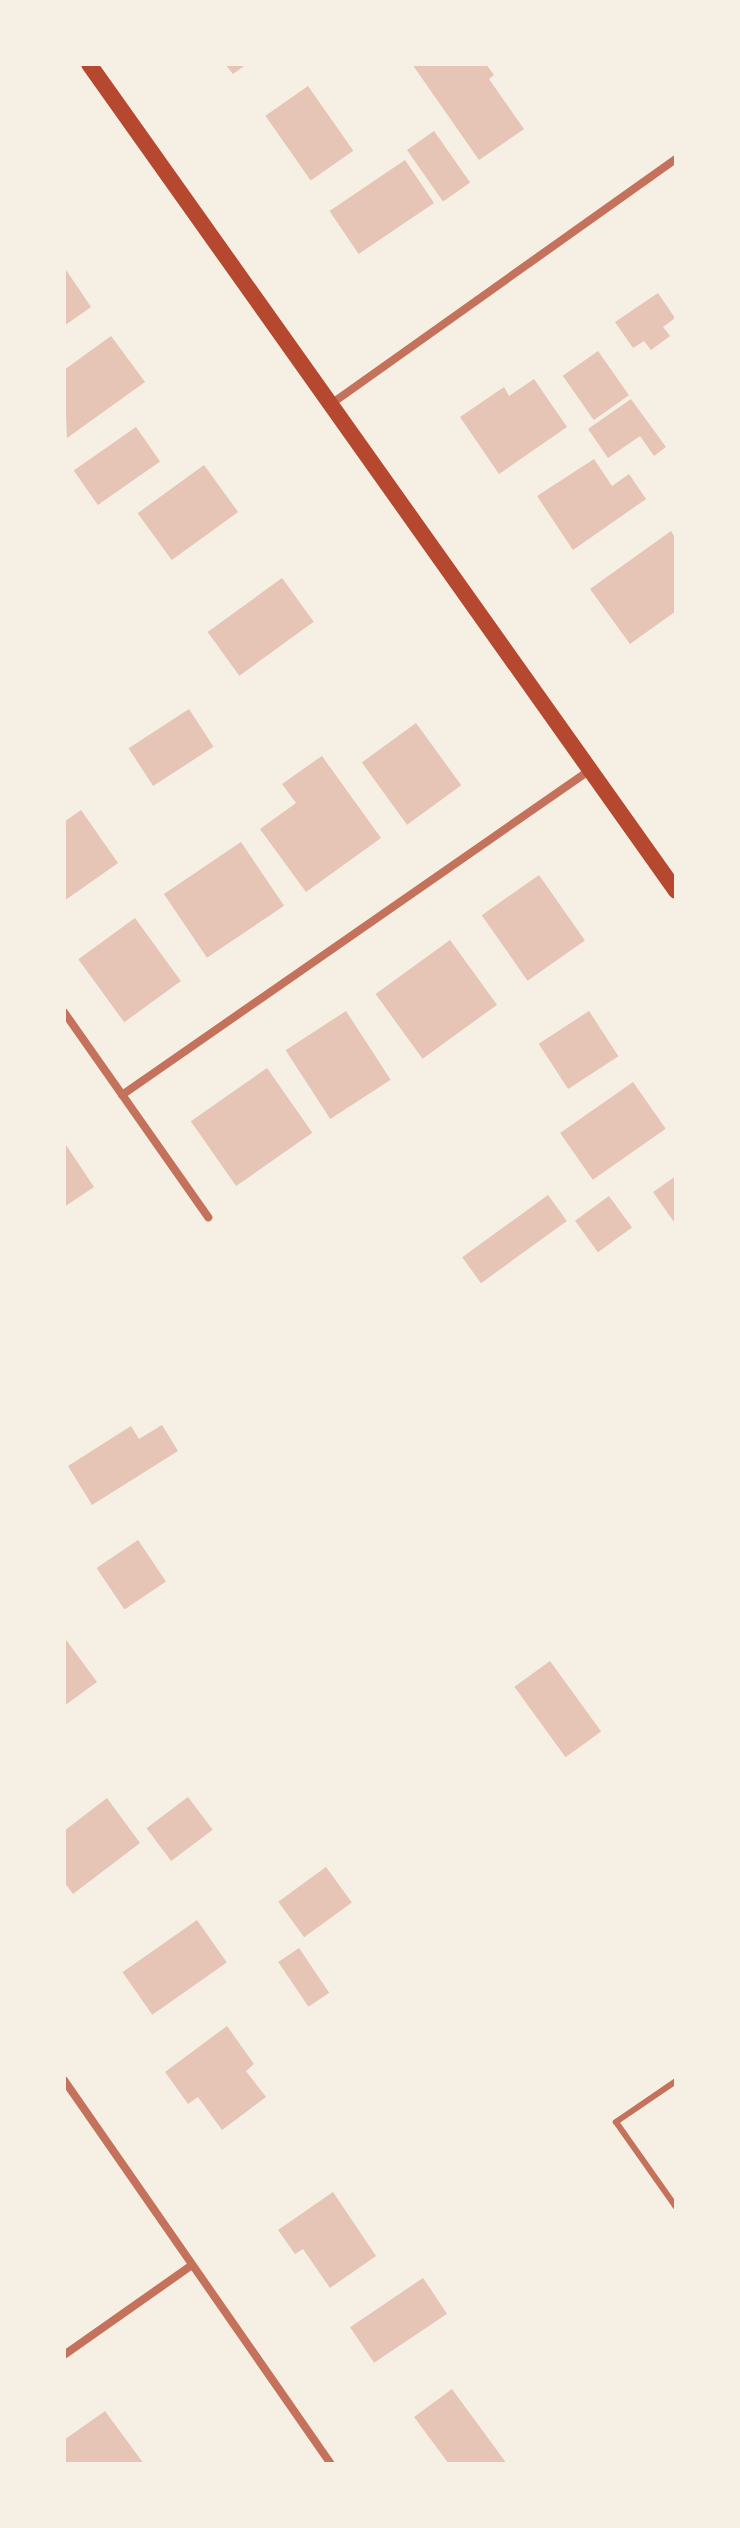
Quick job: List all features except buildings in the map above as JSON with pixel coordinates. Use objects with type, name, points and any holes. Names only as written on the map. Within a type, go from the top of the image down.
[{"type":"main road","points":[[89,64],[676,891]]},
{"type":"street","points":[[330,405],[676,159]]},
{"type":"street","points":[[122,1095],[591,770]]},
{"type":"street","points":[[64,1012],[208,1217]]},
{"type":"street","points":[[64,2080],[331,2464]]},
{"type":"street","points":[[64,2355],[192,2265]]},
{"type":"lane","points":[[676,2081],[616,2122],[676,2207]]}]
